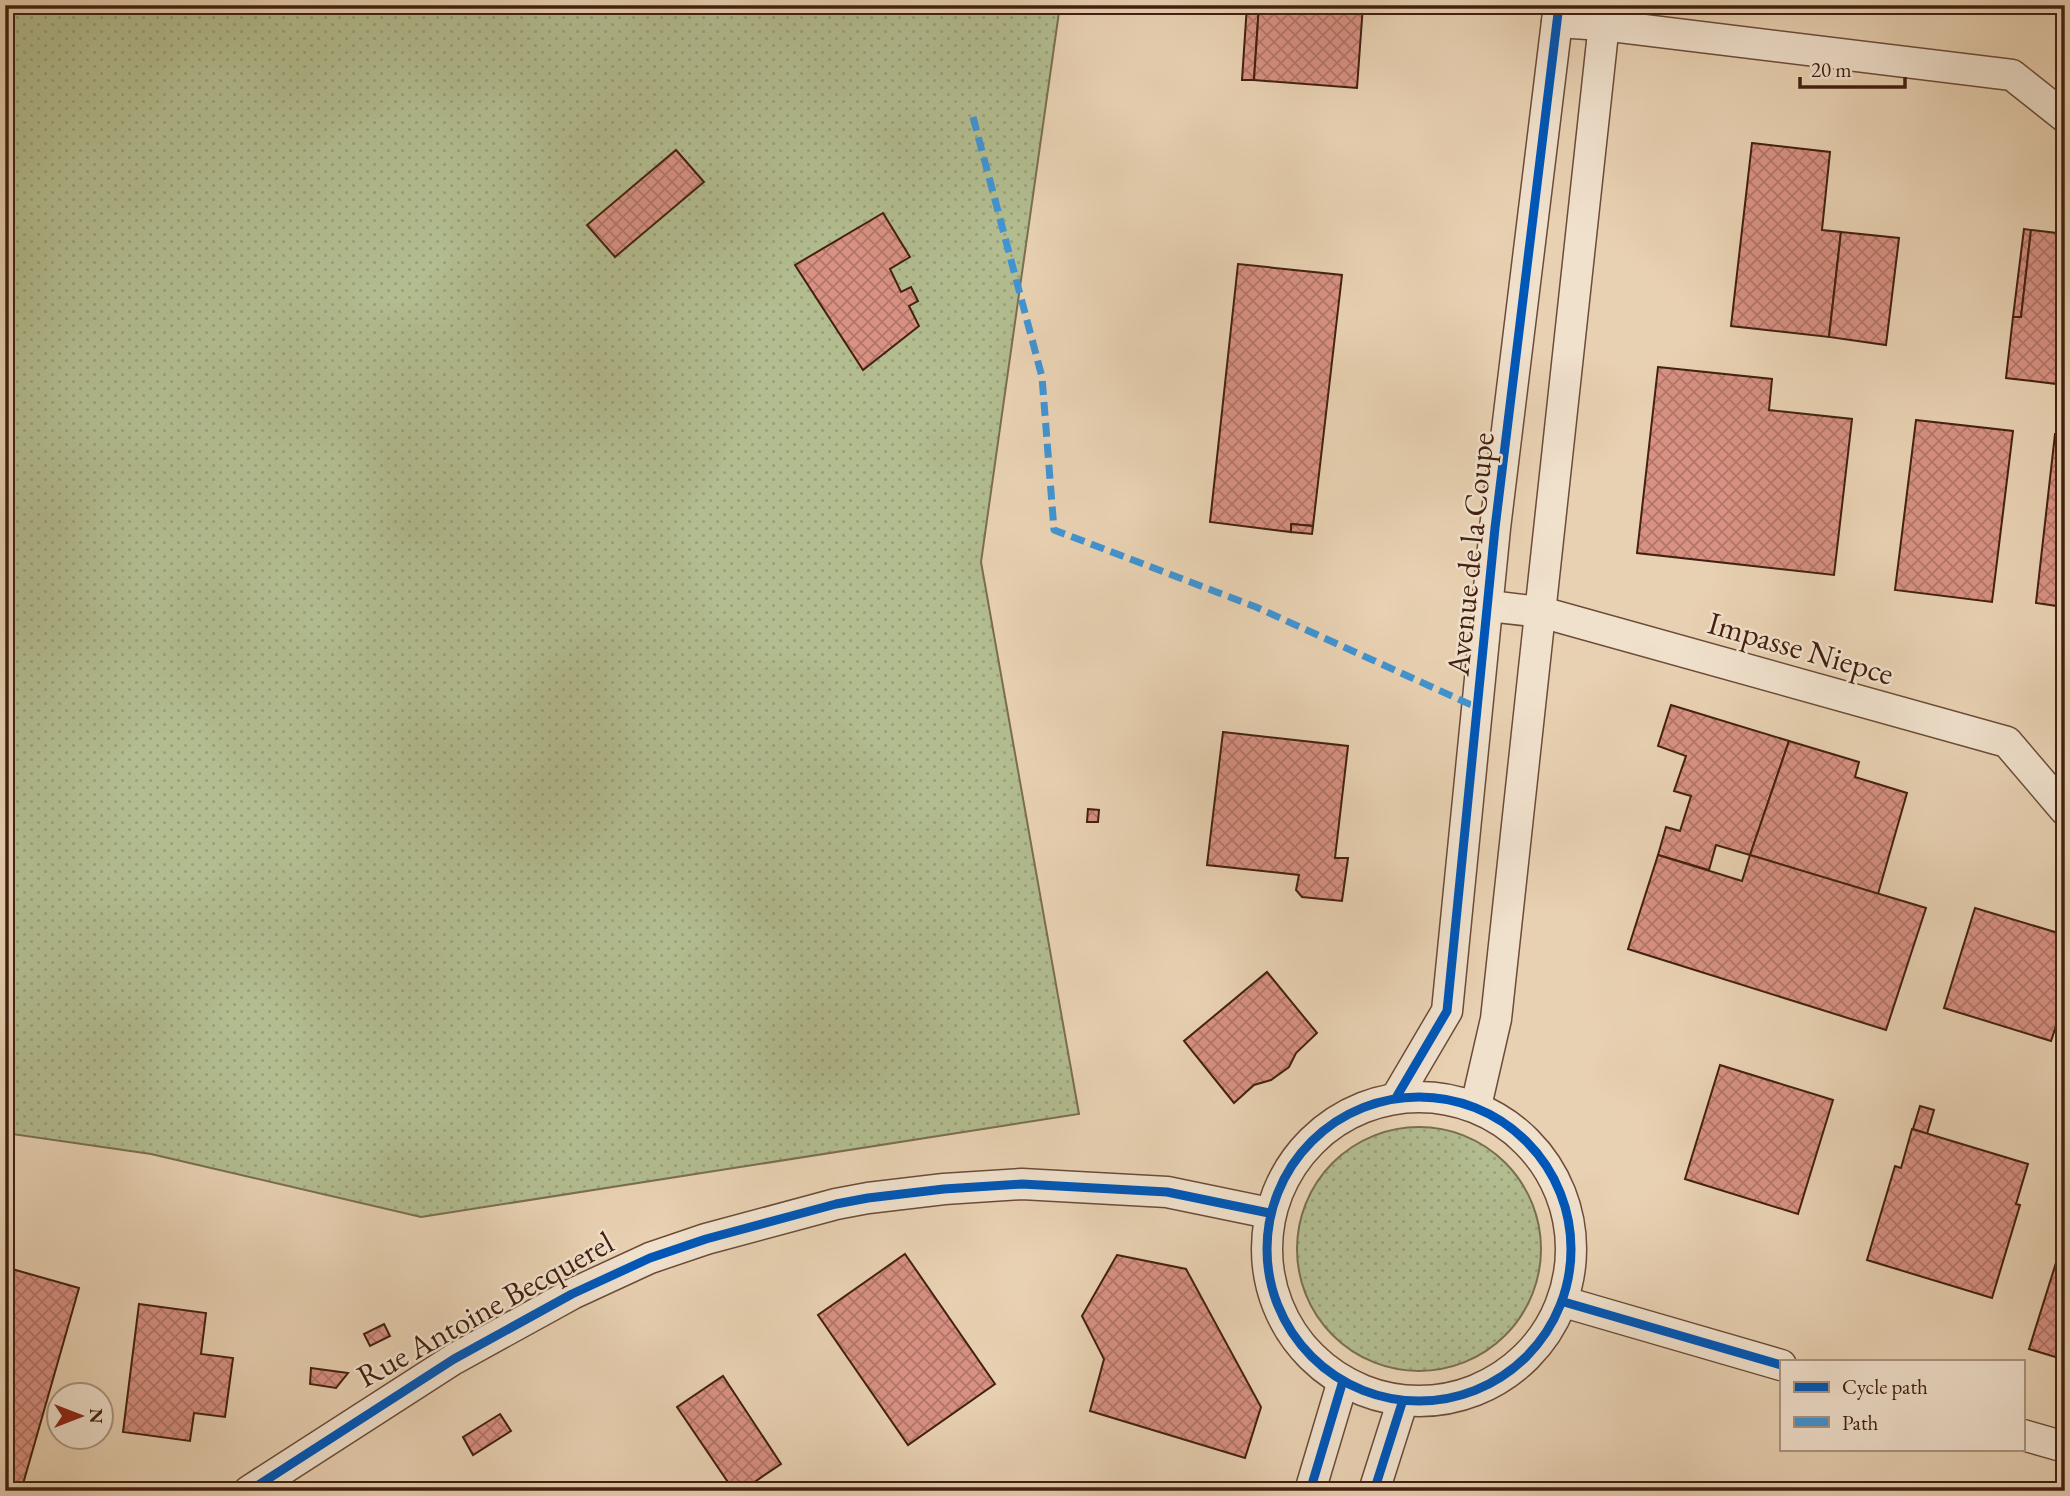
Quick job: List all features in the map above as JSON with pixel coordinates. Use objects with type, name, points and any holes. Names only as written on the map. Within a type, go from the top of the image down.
[{"type":"street","points":[[1558,14],[1604,15],[2012,75],[2065,117]]},
{"type":"street","name":"Avenue de la Coupe","points":[[1397,1096],[1447,1011],[1497,514],[1558,14]]},
{"type":"street","points":[[1476,1105],[1496,1019],[1604,15]]},
{"type":"street","name":"Impasse Niepce","points":[[1489,606],[1541,612],[2007,742],[2065,810]]},
{"type":"street","points":[[1397,1096],[1476,1105],[1497,1116],[1545,1160],[1572,1228],[1564,1302],[1541,1343],[1511,1373],[1457,1399],[1402,1403],[1342,1384],[1280,1318],[1265,1265],[1269,1213],[1292,1161],[1343,1114],[1397,1096]]},
{"type":"street","name":"Rue Antoine Becquerel","points":[[249,1491],[454,1359],[501,1333],[572,1294],[639,1263],[706,1239],[836,1204],[869,1198],[944,1189],[1022,1184],[1167,1192],[1269,1213]]},
{"type":"street","points":[[1564,1302],[1780,1365]]},
{"type":"street","points":[[1310,1491],[1342,1384]]},
{"type":"street","points":[[1374,1491],[1402,1403]]},
{"type":"street","points":[[2024,1434],[2065,1447]]},
{"type":"green space","points":[[5,5],[1060,5],[981,562],[1079,1114],[421,1217],[151,1154],[5,1133]]},
{"type":"green space","points":[[1419,1127],[1466,1137],[1487,1148],[1505,1163],[1520,1181],[1531,1202],[1541,1249],[1531,1296],[1520,1317],[1505,1335],[1487,1350],[1466,1361],[1419,1371],[1372,1361],[1351,1350],[1333,1335],[1318,1317],[1307,1296],[1297,1249],[1307,1202],[1318,1181],[1333,1163],[1351,1148],[1372,1137]]},
{"type":"building","points":[[1247,5],[1259,5],[1254,80],[1242,80]]},
{"type":"building","points":[[1259,5],[1363,5],[1357,88],[1254,80]]},
{"type":"building","points":[[1752,143],[1830,152],[1822,230],[1841,232],[1829,337],[1731,326]]},
{"type":"building","points":[[676,150],[704,182],[615,257],[587,225]]},
{"type":"building","points":[[883,213],[910,257],[890,269],[901,292],[911,287],[918,301],[909,306],[919,326],[863,370],[795,265]]},
{"type":"building","points":[[2024,229],[2031,230],[2021,317],[2013,317]]},
{"type":"building","points":[[2031,230],[2065,234],[2065,385],[2006,378],[2013,317],[2021,317]]},
{"type":"building","points":[[1841,232],[1899,238],[1886,345],[1829,337]]},
{"type":"building","points":[[1238,264],[1342,275],[1313,526],[1291,524],[1291,532],[1210,522]]},
{"type":"building","points":[[1658,367],[1772,379],[1769,410],[1852,419],[1834,575],[1637,553]]},
{"type":"building","points":[[1916,420],[2013,431],[1992,602],[1895,590]]},
{"type":"building","points":[[2055,434],[2065,435],[2065,585],[2060,585],[2057,606],[2036,603]]},
{"type":"building","points":[[1291,524],[1313,526],[1312,534],[1291,532]]},
{"type":"building","points":[[1671,705],[1789,741],[1750,855],[1716,845],[1709,870],[1658,855],[1666,827],[1680,831],[1691,796],[1674,791],[1686,756],[1658,746]]},
{"type":"building","points":[[1223,732],[1348,746],[1335,858],[1348,858],[1342,901],[1302,897],[1296,890],[1299,875],[1207,865]]},
{"type":"building","points":[[1789,741],[1859,762],[1855,777],[1907,793],[1878,894],[1750,855]]},
{"type":"building","points":[[1088,809],[1099,810],[1098,822],[1087,822]]},
{"type":"building","points":[[1658,855],[1742,881],[1750,855],[1926,908],[1886,1030],[1628,949]]},
{"type":"building","points":[[1975,908],[2065,935],[2065,999],[2051,1041],[1944,1008]]},
{"type":"building","points":[[1267,972],[1317,1033],[1296,1053],[1289,1067],[1271,1080],[1254,1085],[1234,1103],[1184,1041]]},
{"type":"building","points":[[1720,1065],[1833,1100],[1798,1214],[1685,1179]]},
{"type":"building","points":[[1920,1106],[1934,1110],[1927,1134],[1913,1129]]},
{"type":"building","points":[[1912,1129],[2028,1164],[2016,1204],[2020,1205],[1992,1298],[1867,1260],[1895,1166],[1901,1168]]},
{"type":"building","points":[[2065,1234],[2065,1360],[2029,1349]]},
{"type":"building","points":[[905,1254],[995,1384],[908,1445],[818,1315]]},
{"type":"building","points":[[1117,1255],[1186,1269],[1261,1407],[1245,1458],[1090,1411],[1104,1359],[1082,1316]]},
{"type":"building","points":[[5,1267],[79,1288],[53,1380],[46,1380],[46,1404],[21,1491],[5,1491]]},
{"type":"building","points":[[139,1304],[206,1313],[201,1354],[233,1358],[225,1417],[194,1413],[190,1441],[123,1432]]},
{"type":"building","points":[[384,1324],[390,1336],[370,1346],[364,1334]]},
{"type":"building","points":[[311,1368],[348,1373],[336,1388],[310,1384]]},
{"type":"building","points":[[723,1376],[781,1464],[741,1491],[734,1491],[677,1407]]},
{"type":"building","points":[[500,1414],[511,1431],[473,1455],[463,1437]]},
{"type":"marked path","points":[[973,117],[1042,377],[1054,530],[1256,607],[1478,708]]},
{"type":"cycle path","points":[[1397,1096],[1447,1011],[1495,528],[1559,5]]},
{"type":"cycle path","points":[[1404,1097],[1434,1097],[1463,1103],[1491,1115],[1516,1131],[1537,1152],[1553,1177],[1565,1205],[1571,1249],[1571,1264],[1560,1307],[1546,1334],[1527,1357],[1504,1376],[1477,1390],[1434,1401],[1404,1401],[1375,1395],[1347,1383],[1322,1367],[1301,1346],[1285,1321],[1273,1293],[1267,1264],[1267,1234],[1273,1205],[1285,1177],[1301,1152],[1322,1131],[1347,1115],[1375,1103],[1404,1097]]},
{"type":"cycle path","points":[[249,1491],[454,1359],[572,1294],[650,1258],[706,1239],[868,1198],[1022,1184],[1167,1192],[1269,1213]]},
{"type":"cycle path","points":[[1564,1302],[1780,1365]]},
{"type":"cycle path","points":[[1310,1491],[1342,1384]]},
{"type":"cycle path","points":[[1374,1491],[1402,1403]]}]
